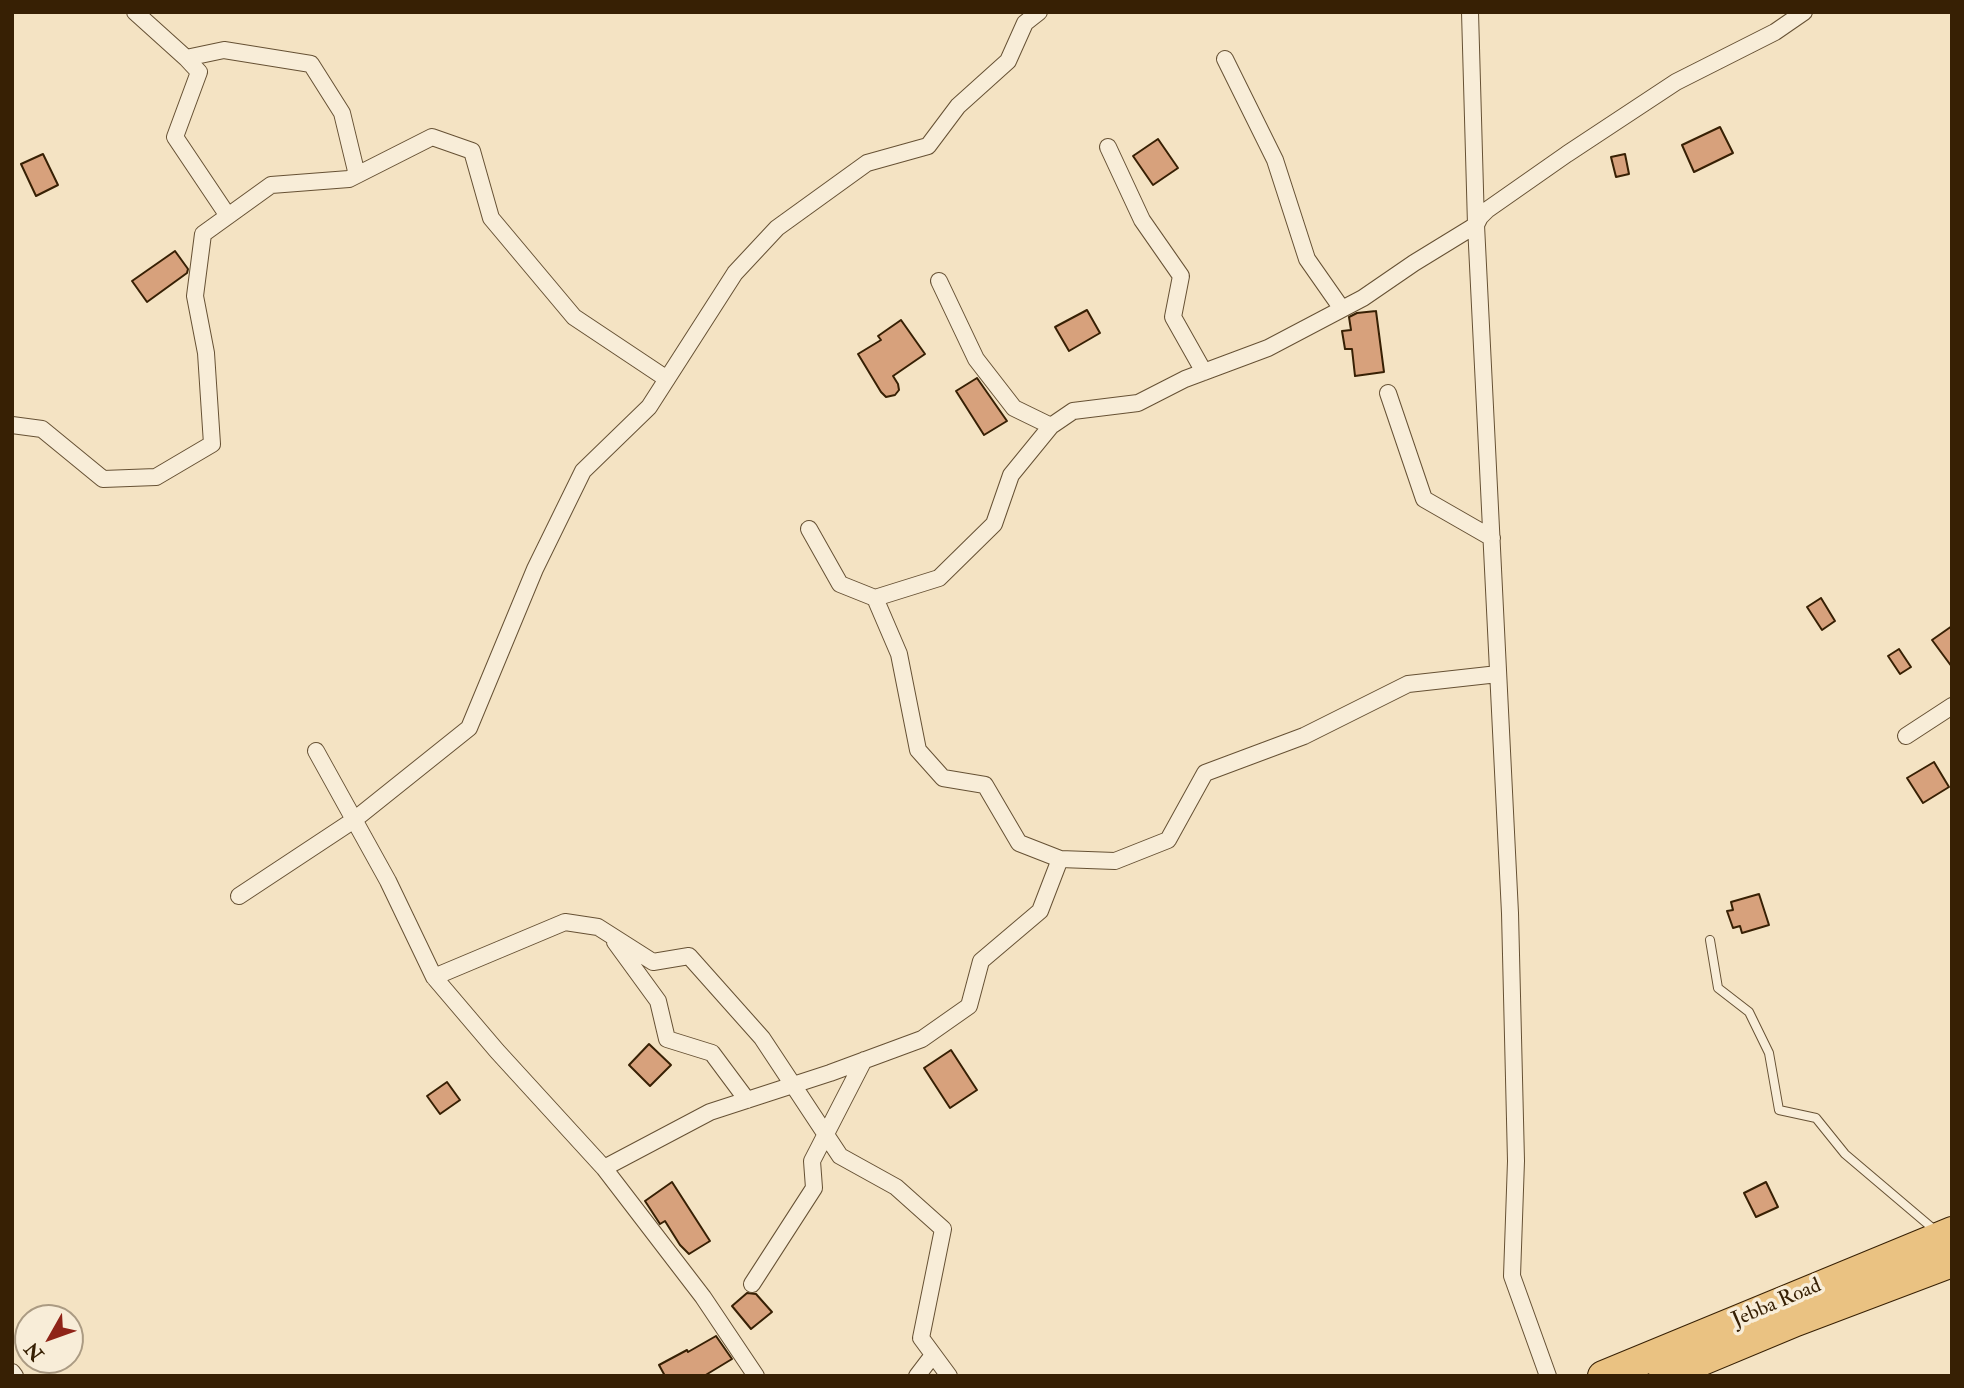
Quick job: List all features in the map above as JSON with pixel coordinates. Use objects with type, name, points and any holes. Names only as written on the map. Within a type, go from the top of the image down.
[{"type":"highway","points":[[1664,1376],[1713,1366],[1949,1244]]},
{"type":"highway","name":"Jebba Road","points":[[1603,1376],[1949,1244]]},
{"type":"street","points":[[135,12],[199,72],[174,137],[228,216]]},
{"type":"street","points":[[239,896],[354,820],[469,728],[535,569],[583,471],[649,407],[735,273],[777,228],[867,163],[928,146],[958,106],[1008,61],[1025,23],[1039,12]]},
{"type":"street","points":[[1470,12],[1476,225],[1510,913],[1516,1107],[1512,1276],[1548,1376]]},
{"type":"street","points":[[809,529],[840,584],[875,598],[939,578],[994,524],[1011,475],[1051,426],[1073,411],[1138,403],[1204,372],[1268,348],[1363,298],[1476,225],[1479,217],[1487,210],[1676,82],[1775,32],[1804,12]]},
{"type":"street","points":[[186,58],[224,50],[311,64],[342,113],[357,175]]},
{"type":"street","points":[[1225,60],[1275,160],[1307,259],[1342,309]]},
{"type":"street","points":[[12,425],[42,429],[103,479],[156,477],[212,444],[206,353],[195,296],[203,234],[271,185],[349,179],[432,137],[472,151],[491,218],[574,317],[667,379]]},
{"type":"street","points":[[1108,147],[1142,220],[1181,276],[1173,317],[1204,372]]},
{"type":"street","points":[[939,281],[976,359],[1014,408],[1051,426]]},
{"type":"street","points":[[1388,393],[1424,499],[1492,538]]},
{"type":"street","points":[[875,598],[899,654],[918,750],[943,778],[985,785],[1019,844],[1060,859],[1115,861],[1168,840],[1205,772],[1304,736],[1408,684],[1498,674]]},
{"type":"street","points":[[1906,736],[1952,706]]},
{"type":"street","points":[[316,751],[388,881],[434,977],[497,1051],[604,1168],[703,1297],[756,1376]]},
{"type":"street","points":[[604,1168],[710,1112],[922,1039],[969,1006],[981,961],[1040,911],[1060,859]]},
{"type":"street","points":[[434,977],[565,922],[598,927],[653,962],[689,956],[762,1038],[840,1156],[896,1187],[943,1230],[921,1338],[949,1376]]},
{"type":"street","points":[[608,933],[658,1002],[667,1039],[712,1053],[747,1100]]},
{"type":"street","points":[[752,1284],[814,1188],[812,1161],[864,1060]]},
{"type":"street","points":[[917,1376],[933,1355]]},
{"type":"lane","points":[[1710,940],[1718,988],[1749,1012],[1769,1053],[1779,1110],[1816,1118],[1844,1154],[1949,1244]]},
{"type":"building","points":[[1720,127],[1733,153],[1694,172],[1682,145]]},
{"type":"building","points":[[1158,139],[1178,168],[1153,185],[1133,156]]},
{"type":"building","points":[[43,154],[58,185],[36,196],[21,164]]},
{"type":"building","points":[[1625,154],[1629,174],[1616,177],[1611,157]]},
{"type":"building","points":[[175,251],[188,269],[187,273],[147,302],[132,281]]},
{"type":"building","points":[[1087,310],[1100,333],[1069,351],[1055,327]]},
{"type":"building","points":[[1376,311],[1384,372],[1355,376],[1352,349],[1345,349],[1342,331],[1351,330],[1349,317],[1357,313]]},
{"type":"building","points":[[901,320],[925,354],[893,376],[899,390],[895,395],[886,397],[858,354],[881,340],[878,336]]},
{"type":"building","points":[[977,378],[1007,421],[984,435],[956,391]]},
{"type":"building","points":[[1821,598],[1835,621],[1822,630],[1807,607]]},
{"type":"building","points":[[1952,626],[1952,667],[1932,640]]},
{"type":"building","points":[[1899,649],[1911,667],[1900,674],[1888,656]]},
{"type":"building","points":[[1934,762],[1949,787],[1923,803],[1907,778]]},
{"type":"building","points":[[1759,894],[1769,925],[1742,933],[1740,926],[1733,928],[1727,911],[1733,910],[1731,902]]},
{"type":"building","points":[[649,1044],[671,1065],[650,1086],[629,1065]]},
{"type":"building","points":[[951,1050],[977,1090],[950,1108],[924,1068]]},
{"type":"building","points":[[447,1082],[460,1100],[440,1114],[427,1096]]},
{"type":"building","points":[[672,1182],[710,1241],[689,1254],[665,1221],[660,1224],[645,1201]]},
{"type":"building","points":[[1766,1182],[1778,1207],[1756,1217],[1744,1193]]},
{"type":"building","points":[[747,1293],[756,1294],[772,1312],[751,1329],[732,1306]]},
{"type":"building","points":[[716,1336],[732,1359],[704,1376],[665,1376],[659,1365]]}]
